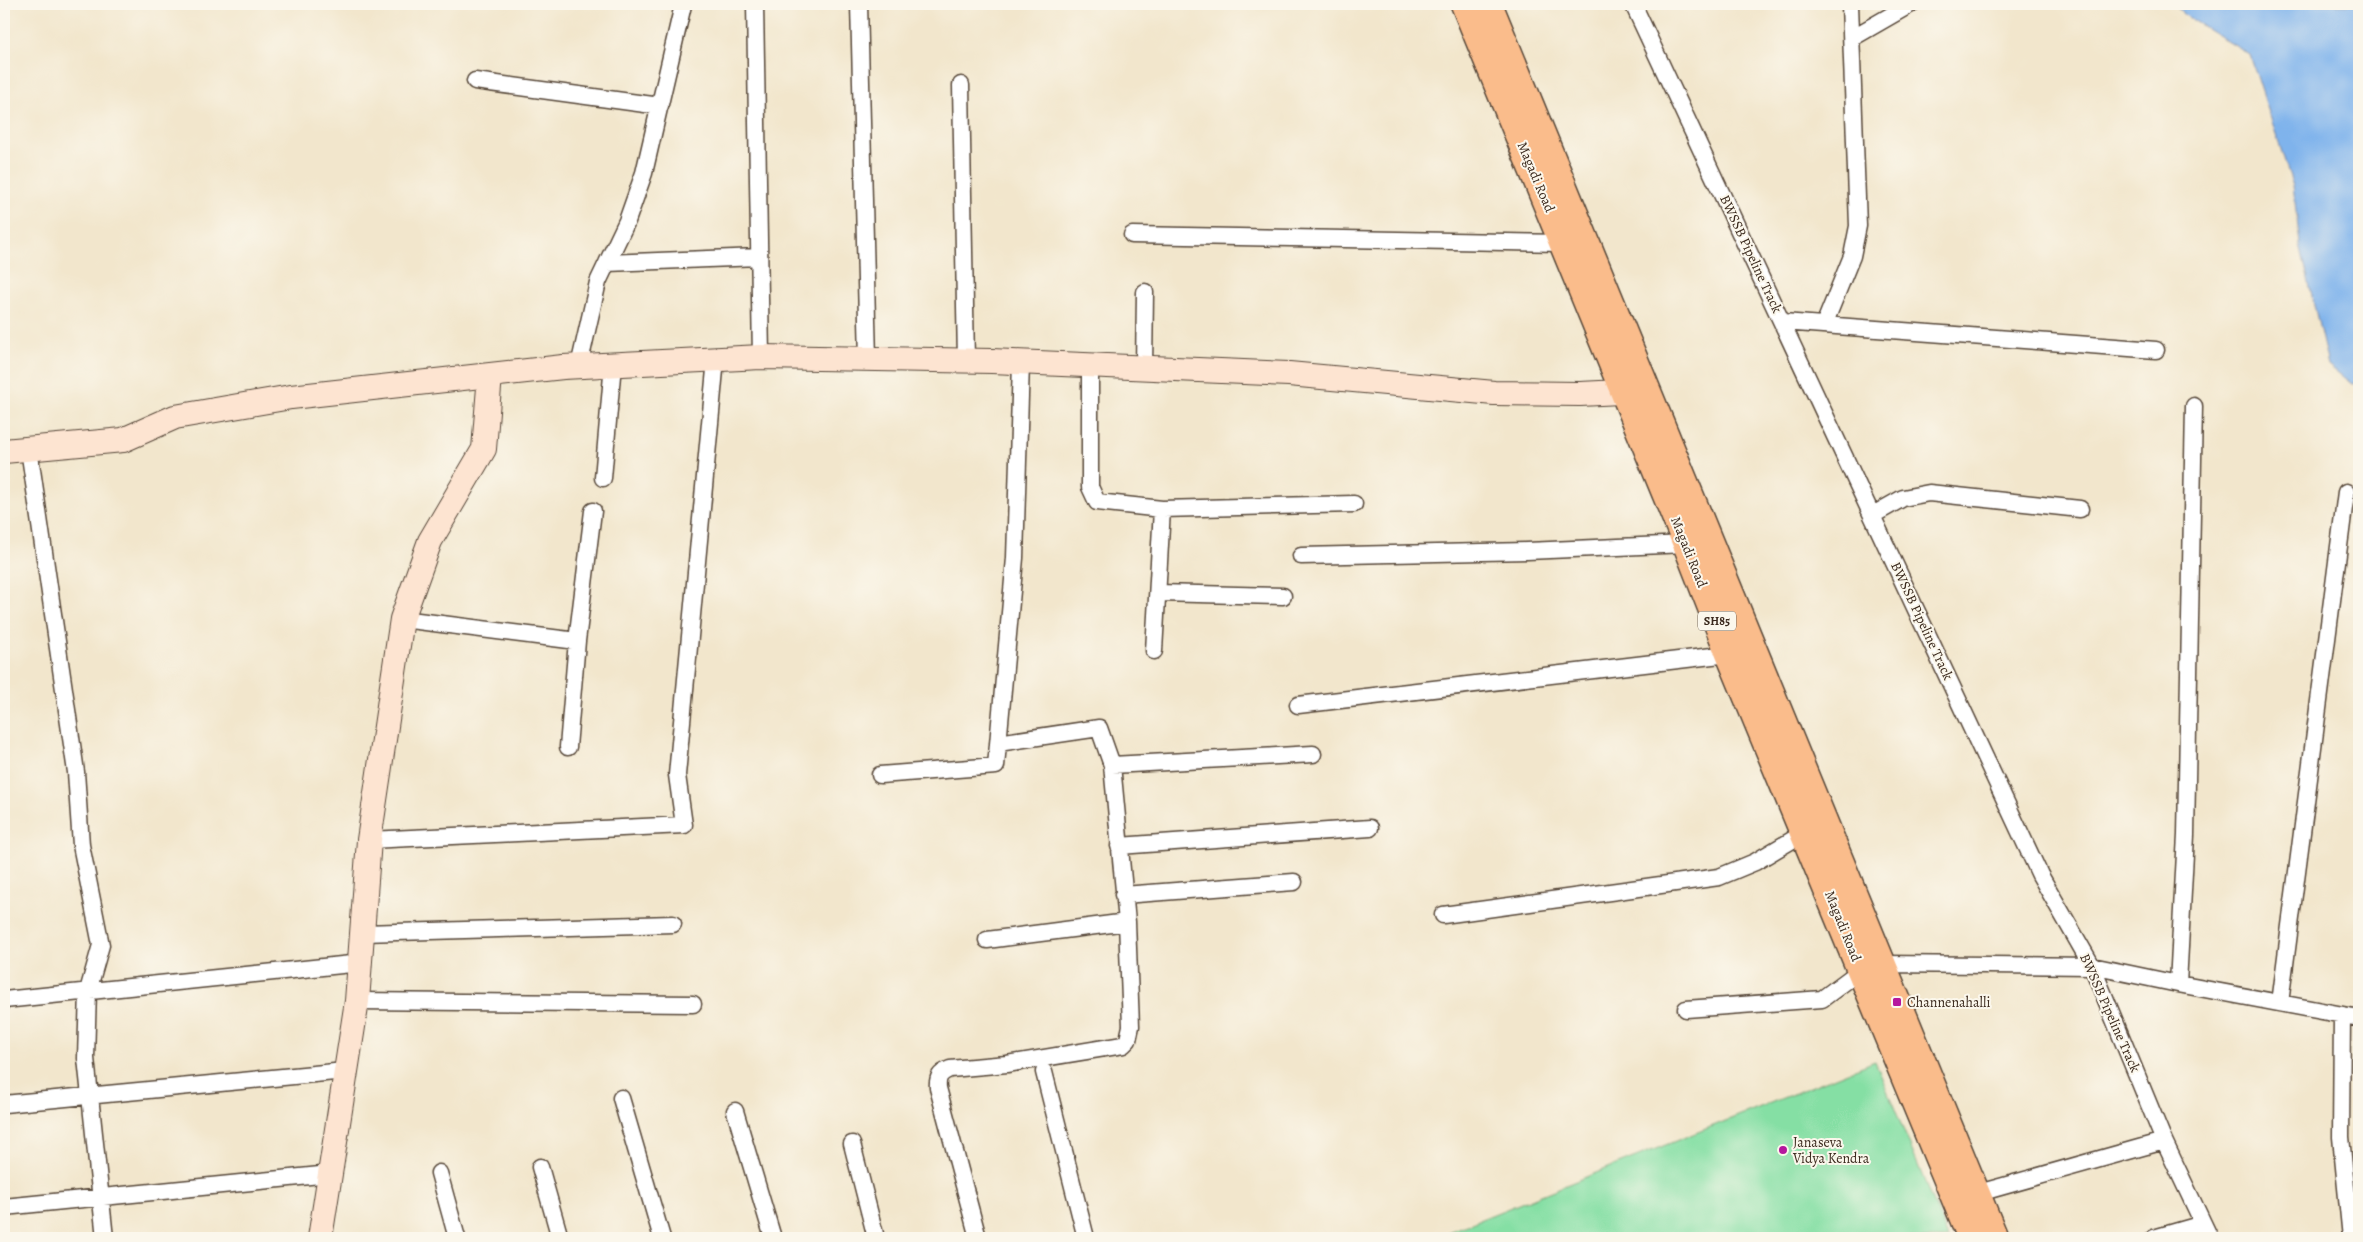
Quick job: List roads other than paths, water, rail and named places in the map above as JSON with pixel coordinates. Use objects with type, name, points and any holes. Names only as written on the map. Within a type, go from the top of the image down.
[{"type":"main road","name":"Magadi Road","points":[[1464,4],[1563,243],[1636,391],[1686,544],[1729,654],[1804,833],[1871,967],[1995,1238]]},
{"type":"main road","name":"Magadi Road","points":[[1489,4],[1636,391],[1871,967],[1971,1238]]},
{"type":"street","points":[[755,4],[761,357]]},
{"type":"street","points":[[859,4],[868,359]]},
{"type":"street","name":"BWSSB Pipeline Track","points":[[1633,4],[2040,874],[2092,966],[2164,1141],[2206,1231]]},
{"type":"street","points":[[1824,325],[1852,256],[1858,226],[1850,4]]},
{"type":"street","points":[[1852,38],[1911,4]]},
{"type":"street","points":[[579,366],[598,282],[627,220],[644,173],[683,5]]},
{"type":"street","points":[[475,81],[660,106]]},
{"type":"street","points":[[961,85],[966,361]]},
{"type":"street","points":[[1132,235],[1563,243]]},
{"type":"street","points":[[607,263],[760,257]]},
{"type":"street","points":[[1144,368],[1145,292]]},
{"type":"street","points":[[1783,322],[2156,350]]},
{"type":"street","points":[[4,451],[123,440],[176,416],[290,397],[579,366],[761,357],[966,361],[1289,374],[1494,392],[1580,394],[1636,391]]},
{"type":"street","points":[[369,840],[684,825],[677,775],[716,359]]},
{"type":"street","points":[[880,774],[996,766],[1015,558],[1021,363]]},
{"type":"street","points":[[603,478],[613,364]]},
{"type":"street","points":[[1090,366],[1090,487],[1097,502],[1162,509],[1354,504]]},
{"type":"street","points":[[320,1238],[357,1001],[369,840],[402,619],[430,540],[484,449],[490,375]]},
{"type":"street","points":[[2178,984],[2186,835],[2194,406]]},
{"type":"street","points":[[28,449],[76,772],[81,846],[101,945],[88,991],[86,1058],[106,1238]]},
{"type":"street","points":[[2280,1003],[2346,492]]},
{"type":"street","points":[[1873,515],[1903,498],[1929,493],[2080,509]]},
{"type":"street","points":[[1154,651],[1162,509]]},
{"type":"street","points":[[568,747],[593,512]]},
{"type":"street","points":[[1301,556],[1527,551],[1686,544]]},
{"type":"street","points":[[1158,593],[1283,596]]},
{"type":"street","points":[[402,619],[578,641]]},
{"type":"street","points":[[1298,705],[1729,654]]},
{"type":"street","points":[[978,1238],[938,1088],[938,1079],[942,1072],[950,1069],[1007,1064],[1123,1045],[1128,1040],[1131,1026],[1127,922],[1112,765],[1099,728],[998,743]]},
{"type":"street","points":[[1112,765],[1313,754]]},
{"type":"street","points":[[1119,846],[1370,828]]},
{"type":"street","points":[[1443,915],[1719,877],[1755,862],[1804,833]]},
{"type":"street","points":[[1123,894],[1294,882]]},
{"type":"street","points":[[986,940],[1127,922]]},
{"type":"street","points":[[363,933],[673,924]]},
{"type":"street","points":[[4,1000],[361,963]]},
{"type":"street","points":[[1686,1009],[1822,999],[1871,967],[2092,966],[2359,1018]]},
{"type":"street","points":[[357,1001],[693,1004]]},
{"type":"street","points":[[2342,1015],[2341,1137],[2351,1238]]},
{"type":"street","points":[[4,1104],[90,1094],[345,1071]]},
{"type":"street","points":[[1044,1072],[1086,1238]]},
{"type":"street","points":[[621,1098],[662,1238]]},
{"type":"street","points":[[735,1111],[773,1238]]},
{"type":"street","points":[[1975,1194],[2164,1141]]},
{"type":"street","points":[[852,1144],[876,1238]]},
{"type":"street","points":[[540,1167],[560,1238]]},
{"type":"street","points":[[4,1207],[330,1174]]},
{"type":"street","points":[[439,1174],[457,1238]]},
{"type":"street","points":[[2154,1238],[2206,1231]]},
{"type":"water","points":[[2174,4],[2359,4],[2359,383],[2352,384],[2328,365],[2300,244],[2293,186],[2250,55],[2183,14]]},
{"type":"place","name":"Channenahalli","points":[[1897,1002]]},
{"type":"place","name":"Janaseva Vidya Kendra","points":[[1783,1150]]}]
